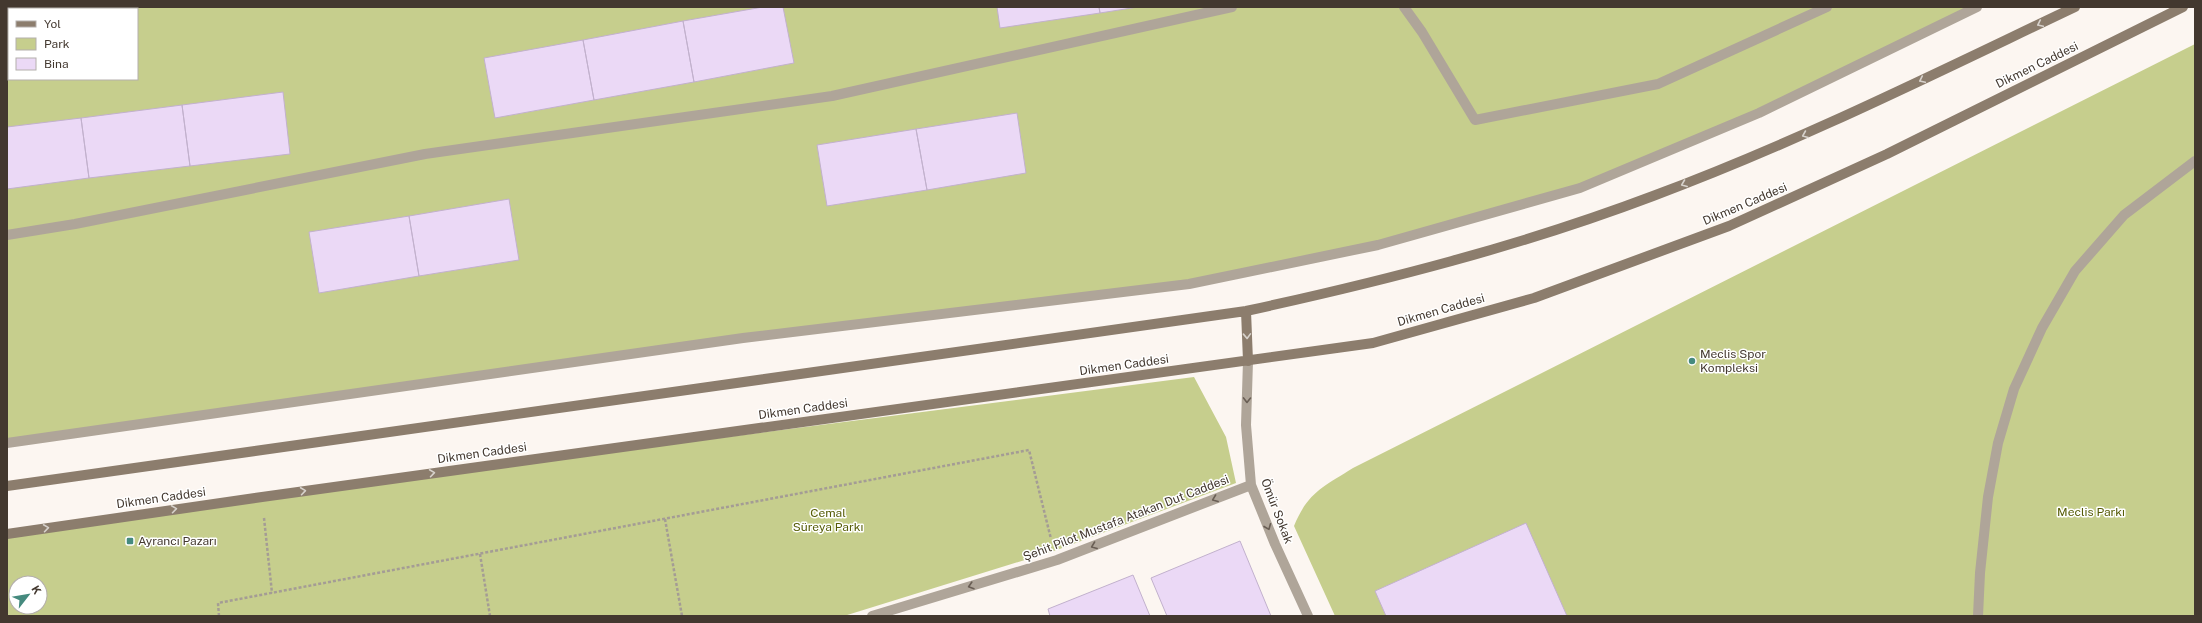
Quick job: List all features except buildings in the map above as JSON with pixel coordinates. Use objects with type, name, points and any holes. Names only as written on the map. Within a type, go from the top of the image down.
[{"type":"main road","points":[[7,486],[1246,311],[1358,286],[1512,244],[1652,196],[1808,134],[2075,7]]},
{"type":"main road","name":"Dikmen Caddesi","points":[[7,534],[262,496],[1248,362],[1373,343],[1534,298],[1729,226],[1887,154],[2183,7]]},
{"type":"main road","points":[[1246,311],[1248,362]]},
{"type":"street","points":[[7,235],[83,222],[425,154],[832,96],[1232,7]]},
{"type":"street","points":[[1404,7],[1422,32],[1475,120],[1658,84],[1827,7]]},
{"type":"street","points":[[7,443],[743,338],[1190,284],[1378,245],[1580,188],[1759,113],[1977,7]]},
{"type":"street","points":[[1978,616],[1980,573],[1988,497],[1998,443],[2014,389],[2042,328],[2075,271],[2124,215],[2195,161]]},
{"type":"street","name":"Ömür Sokak","points":[[1248,362],[1246,425],[1252,484],[1275,544],[1308,616]]},
{"type":"street","name":"Şehit Pilot Mustafa Atakan Dut Caddesi","points":[[872,616],[1057,560],[1252,484]]},
{"type":"path","points":[[219,616],[218,603],[1028,450],[1057,560]]},
{"type":"path","points":[[262,496],[272,593]]},
{"type":"path","points":[[664,518],[682,616]]},
{"type":"path","points":[[480,554],[490,616]]},
{"type":"green space","points":[[7,7],[1977,7],[1759,113],[1580,188],[1378,245],[1189,284],[743,338],[7,443]]},
{"type":"green space","name":"Meclis Parkı","points":[[2195,44],[2195,616],[1335,616],[1294,526],[1305,505],[1325,486],[1353,468]]},
{"type":"green space","name":"Cemal Süreya Parkı","points":[[1194,377],[1226,437],[1236,483],[1057,550],[844,616],[7,616],[7,534],[262,497]]},
{"type":"place","name":"Meclis Spor Kompleksi","points":[[1692,361]]},
{"type":"place","name":"Ayrancı Pazarı","points":[[130,541]]}]
